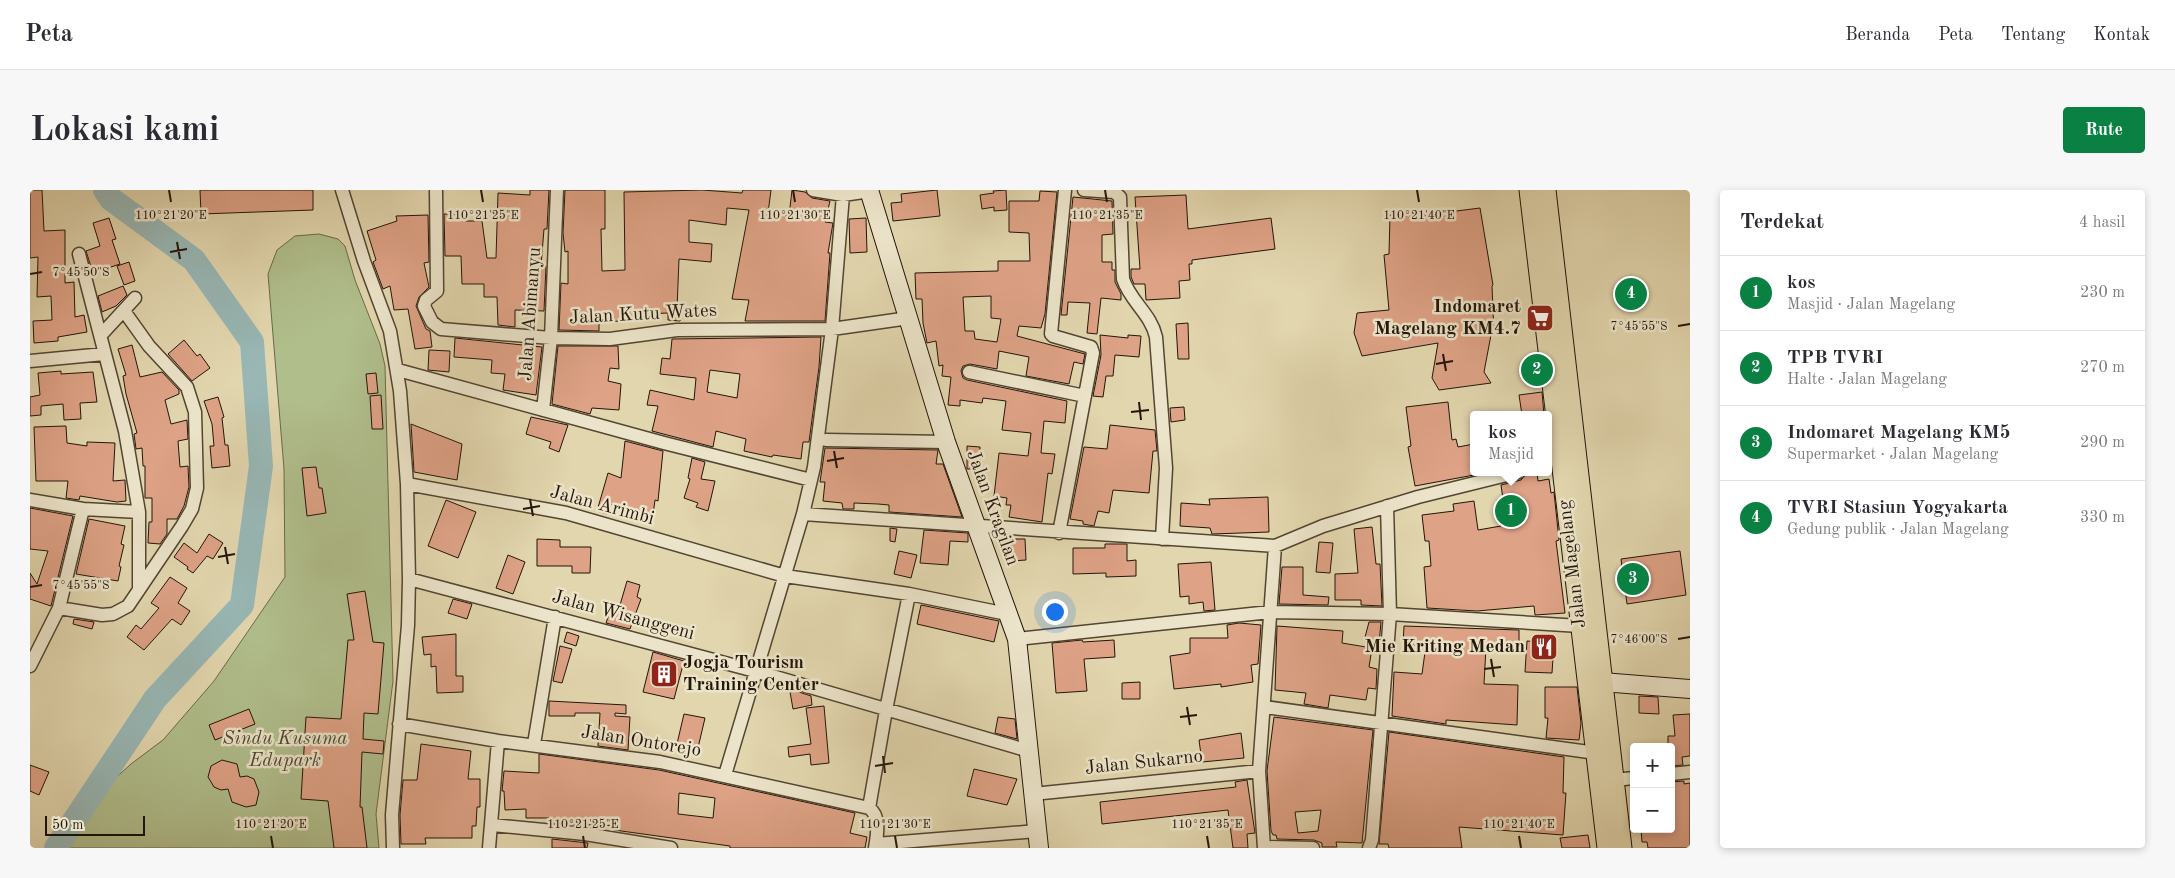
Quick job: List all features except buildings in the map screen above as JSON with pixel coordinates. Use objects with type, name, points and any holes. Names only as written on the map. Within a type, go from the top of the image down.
[{"type":"main road","name":"Jalan Magelang","points":[[1529,190],[1550,411]]},
{"type":"main road","name":"Jalan Magelang","points":[[1546,190],[1622,848]]},
{"type":"main road","name":"Jalan Magelang","points":[[1552,434],[1555,466],[1580,626],[1607,848]]},
{"type":"street","points":[[342,190],[364,261],[390,331],[398,370],[408,484],[408,625],[392,815],[393,848]]},
{"type":"street","name":"Jalan Kutu Wates","points":[[436,190],[437,292],[426,300],[424,306],[432,322],[441,329],[551,338],[610,339],[656,332],[702,329],[832,329],[909,318]]},
{"type":"street","name":"Jalan Abimanyu","points":[[543,410],[551,338],[557,190]]},
{"type":"street","points":[[813,190],[843,194],[870,190]]},
{"type":"street","name":"Jalan Kragilan","points":[[870,190],[946,442],[1017,639],[1038,839]]},
{"type":"street","points":[[1059,533],[1093,350],[1051,334],[1065,190]]},
{"type":"street","points":[[1084,190],[1114,192],[1120,197],[1123,280],[1128,291],[1151,320],[1156,336],[1166,468],[1162,539]]},
{"type":"street","points":[[725,775],[785,576],[811,480],[818,442],[832,329],[843,194]]},
{"type":"street","points":[[79,254],[125,431],[139,512],[139,590]]},
{"type":"street","points":[[101,335],[135,298]]},
{"type":"street","points":[[59,608],[95,615],[113,614],[128,606],[155,568],[192,509],[198,488],[196,412],[187,387],[149,346],[124,312]]},
{"type":"street","points":[[30,361],[104,354]]},
{"type":"street","points":[[398,370],[811,480]]},
{"type":"street","points":[[969,372],[1085,396]]},
{"type":"street","points":[[826,440],[946,442]]},
{"type":"street","points":[[803,514],[1059,533],[1275,546],[1323,526],[1387,506],[1503,476]]},
{"type":"street","name":"Jalan Arimbi","points":[[408,484],[566,513],[785,576],[909,594],[1007,614]]},
{"type":"street","points":[[30,500],[83,509],[139,512]]},
{"type":"street","points":[[1369,848],[1372,840],[1383,722],[1390,614],[1387,506]]},
{"type":"street","points":[[30,666],[59,608],[83,509]]},
{"type":"street","points":[[1275,546],[1259,770],[1264,847],[1313,848]]},
{"type":"street","name":"Jalan Wisanggeni","points":[[409,579],[555,616],[756,671],[1029,751]]},
{"type":"street","points":[[909,594],[886,710],[872,810],[877,818],[875,846],[1038,839]]},
{"type":"street","points":[[1017,639],[1270,612],[1390,614],[1580,626]]},
{"type":"street","points":[[534,744],[555,616]]},
{"type":"street","points":[[1602,682],[1690,688]]},
{"type":"street","points":[[1265,707],[1596,752]]},
{"type":"street","name":"Jalan Ontorejo","points":[[399,724],[498,741],[534,744],[660,762],[725,775],[872,810]]},
{"type":"street","points":[[489,848],[498,741]]},
{"type":"street","name":"Jalan Sukarno","points":[[1033,794],[1259,770]]},
{"type":"street","points":[[1675,774],[1690,772]]},
{"type":"street","points":[[1614,780],[1630,778]]},
{"type":"street","points":[[492,825],[585,834],[671,848]]},
{"type":"green space","name":"Sindu Kusuma Edupark","points":[[319,234],[338,239],[345,246],[355,280],[380,344],[385,366],[393,681],[376,814],[379,848],[66,848],[111,782],[163,740],[214,681],[285,577],[284,469],[268,274],[277,250],[295,236]]},
{"type":"waterway","points":[[56,848],[155,699],[242,605],[261,466],[252,342],[194,260],[111,199],[105,190]]},
{"type":"place","name":"TVRI Stasiun Yogyakarta","points":[[1631,294]]},
{"type":"place","name":"Indomaret Magelang KM4.7","points":[[1540,318]]},
{"type":"place","name":"TPB TVRI","points":[[1537,370]]},
{"type":"place","name":"kos","points":[[1511,511]]},
{"type":"place","name":"Indomaret Magelang KM5","points":[[1633,579]]},
{"type":"place","name":"Mie Kriting Medan","points":[[1544,647]]},
{"type":"place","name":"Jogja Tourism Training Center","points":[[664,674]]}]
